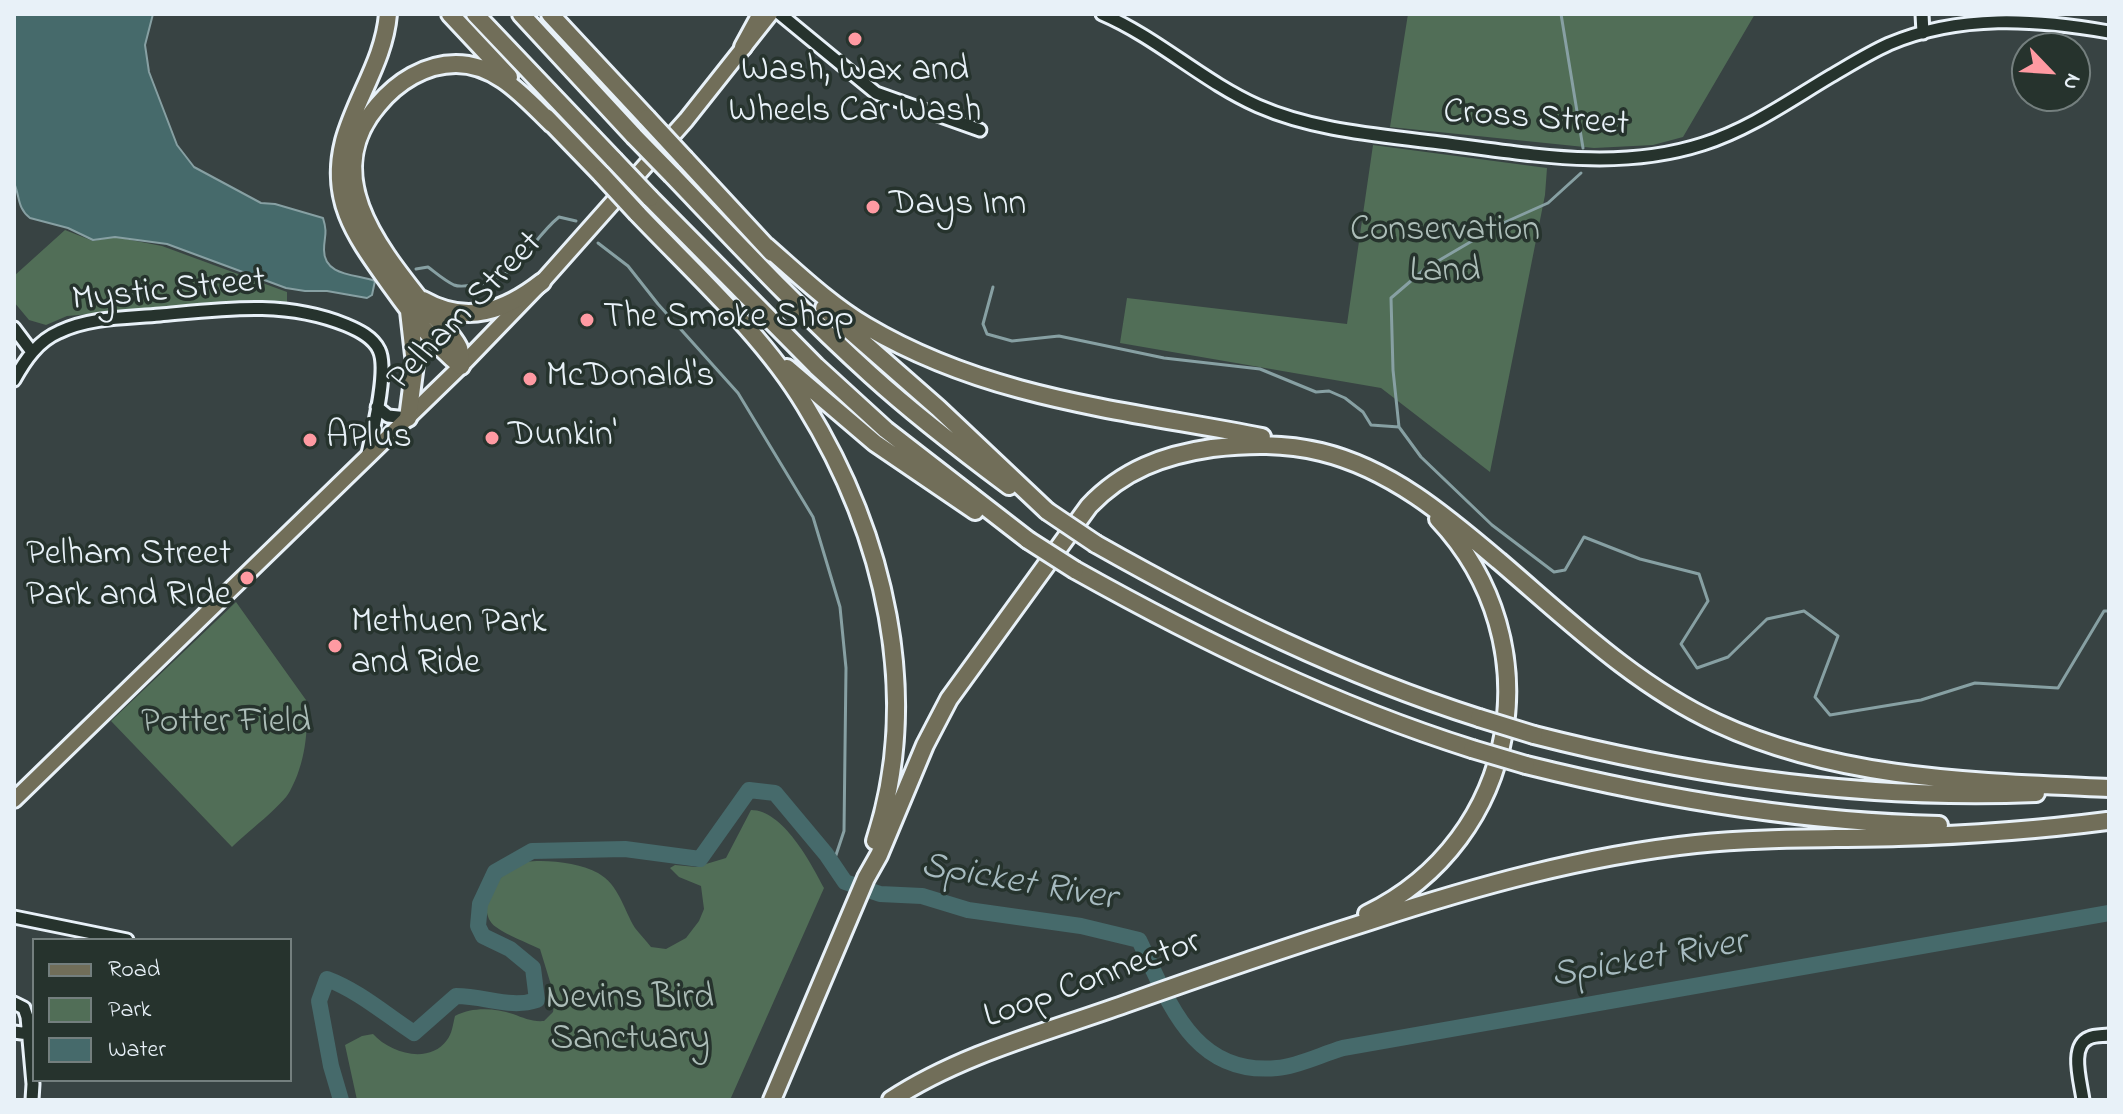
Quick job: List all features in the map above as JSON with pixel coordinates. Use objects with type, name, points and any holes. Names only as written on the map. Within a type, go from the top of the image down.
[{"type":"highway","points":[[388,14],[382,49],[345,138],[340,180],[343,199],[352,229],[461,366]]},
{"type":"highway","points":[[450,14],[751,334],[842,417],[951,497],[1075,570],[1256,665],[1366,712],[1472,749],[1526,765],[1657,795],[1796,817],[1962,826],[2108,821]]},
{"type":"highway","points":[[475,14],[740,291],[839,387],[896,438],[1028,540]]},
{"type":"highway","points":[[521,14],[787,296],[871,375],[972,458],[1047,511],[1096,544],[1187,596],[1382,684],[1534,735],[1630,758],[1723,775],[1831,789],[1935,795],[2109,788]]},
{"type":"highway","points":[[743,47],[761,14]]},
{"type":"highway","points":[[553,16],[823,307],[938,408],[1047,511]]},
{"type":"highway","points":[[408,418],[415,364],[412,302],[369,229],[355,190],[355,149],[372,112],[391,91],[414,75],[442,65],[457,64],[498,76],[552,124]]},
{"type":"highway","points":[[766,246],[847,314],[953,370],[1026,392],[1260,436],[1359,465],[1430,503],[1649,685],[1743,735],[1816,758],[1912,775],[2109,788]]},
{"type":"highway","points":[[412,302],[476,314],[512,303],[542,282]]},
{"type":"highway","points":[[751,334],[805,403],[863,523],[885,595],[893,639],[895,702],[893,749],[884,811],[866,878],[772,1100]]},
{"type":"highway","points":[[866,878],[879,855],[925,745],[949,699],[1097,497],[1133,470],[1174,455],[1248,445],[1306,449]]},
{"type":"highway","points":[[1322,936],[1394,899],[1446,854],[1484,797],[1504,737],[1508,700],[1506,663],[1499,624],[1490,599],[1476,570],[1457,542],[1433,514],[1401,488]]},
{"type":"highway","points":[[1322,936],[1483,885],[1616,855],[1758,839],[2028,831],[2108,821]]},
{"type":"highway","name":"Loop Connector","points":[[891,1100],[969,1060],[1172,986],[1322,936]]},
{"type":"main road","name":"Pelham Street","points":[[14,800],[408,418],[542,282],[686,120],[770,14]]},
{"type":"street","points":[[780,14],[876,93],[980,130]]},
{"type":"street","name":"Cross Street","points":[[1102,14],[1142,35],[1225,89],[1294,119],[1361,133],[1590,160],[1656,156],[1728,135],[1777,110],[1871,53],[1923,33],[1970,24],[2011,21],[2049,22],[2109,32]]},
{"type":"street","points":[[1922,14],[1923,33]]},
{"type":"street","name":"Mystic Street","points":[[14,380],[32,352],[54,333],[71,326],[240,307],[289,309],[346,325],[374,342],[382,358],[367,458]]},
{"type":"street","points":[[14,328],[32,352]]},
{"type":"street","points":[[377,407],[388,416],[408,418]]},
{"type":"street","points":[[14,917],[117,938]]},
{"type":"street","points":[[14,1003],[26,1012],[32,1100]]},
{"type":"street","points":[[14,1032],[29,1034]]},
{"type":"street","points":[[2083,1100],[2077,1051],[2090,1037],[2109,1035]]},
{"type":"green space","name":"Conservation Land","points":[[1408,14],[1755,14],[1683,137],[1653,145],[1594,148],[1390,127]]},
{"type":"green space","name":"Conservation Land","points":[[1373,145],[1547,168],[1545,195],[1490,472],[1381,388],[1120,343],[1127,298],[1347,324]]},
{"type":"green space","points":[[65,230],[93,241],[115,237],[162,246],[287,292],[287,302],[255,300],[67,316],[46,325],[29,320],[14,302],[14,276]]},
{"type":"green space","name":"Potter Field","points":[[236,602],[306,700],[307,723],[305,747],[290,791],[232,847],[111,721]]},
{"type":"green space","name":"Nevins Bird Sanctuary","points":[[751,810],[763,812],[785,828],[804,852],[824,888],[730,1100],[357,1100],[345,1045],[362,1036],[373,1034],[399,1051],[420,1054],[439,1048],[450,1035],[455,1016],[462,1013],[491,1010],[544,1021],[553,1012],[555,998],[540,949],[501,930],[489,919],[488,899],[508,871],[526,862],[543,861],[573,864],[598,873],[616,890],[635,928],[651,947],[666,949],[686,938],[704,909],[701,886],[679,877],[670,868],[675,865],[696,867],[726,858]]},
{"type":"water","points":[[14,14],[153,14],[145,45],[149,72],[177,145],[194,167],[261,203],[323,218],[325,259],[336,270],[375,281],[372,295],[367,298],[286,288],[167,244],[115,237],[93,240],[68,228],[30,218],[21,206],[14,183]]},
{"type":"waterway","points":[[1561,14],[1583,148]]},
{"type":"waterway","points":[[1581,173],[1548,203],[1501,224],[1426,268],[1391,298],[1393,370],[1399,427],[1421,457],[1492,525],[1554,572],[1565,570],[1584,537],[1640,559],[1699,574],[1708,601],[1681,644],[1697,668],[1728,657],[1767,619],[1804,611],[1838,636],[1815,697],[1830,715],[1921,700],[1975,683],[2058,688],[2104,611],[2109,611]]},
{"type":"waterway","points":[[416,269],[428,267],[456,286],[488,282],[512,269],[559,217],[576,221]]},
{"type":"waterway","points":[[598,243],[628,266],[738,393],[813,517],[840,607],[846,668],[844,831],[833,864]]},
{"type":"waterway","points":[[993,287],[983,324],[987,334],[1012,341],[1059,336],[1164,358],[1260,369],[1316,392],[1329,391],[1345,398],[1363,412],[1371,425],[1399,427]]},
{"type":"waterway","name":"Spicket River","points":[[341,1100],[319,1001],[327,979],[361,996],[414,1033],[456,996],[507,1003],[537,1000],[533,968],[510,949],[483,936],[478,926],[480,904],[495,872],[532,851],[625,849],[700,859],[749,790],[775,793],[845,882],[880,894],[922,896],[968,910],[1081,926],[1139,940],[1161,987],[1188,1030],[1204,1047],[1224,1060],[1248,1067],[1285,1067],[1343,1048],[2109,913]]},
{"type":"place","name":"Wash, Wax and Wheels Car Wash","points":[[855,39]]},
{"type":"place","name":"Days Inn","points":[[873,207]]},
{"type":"place","name":"The Smoke Shop","points":[[587,320]]},
{"type":"place","name":"McDonald's","points":[[530,379]]},
{"type":"place","name":"Dunkin'","points":[[492,438]]},
{"type":"place","name":"APlus","points":[[310,440]]},
{"type":"place","name":"Pelham Street Park and RIde","points":[[247,578]]},
{"type":"place","name":"Methuen Park and Ride","points":[[335,646]]}]
